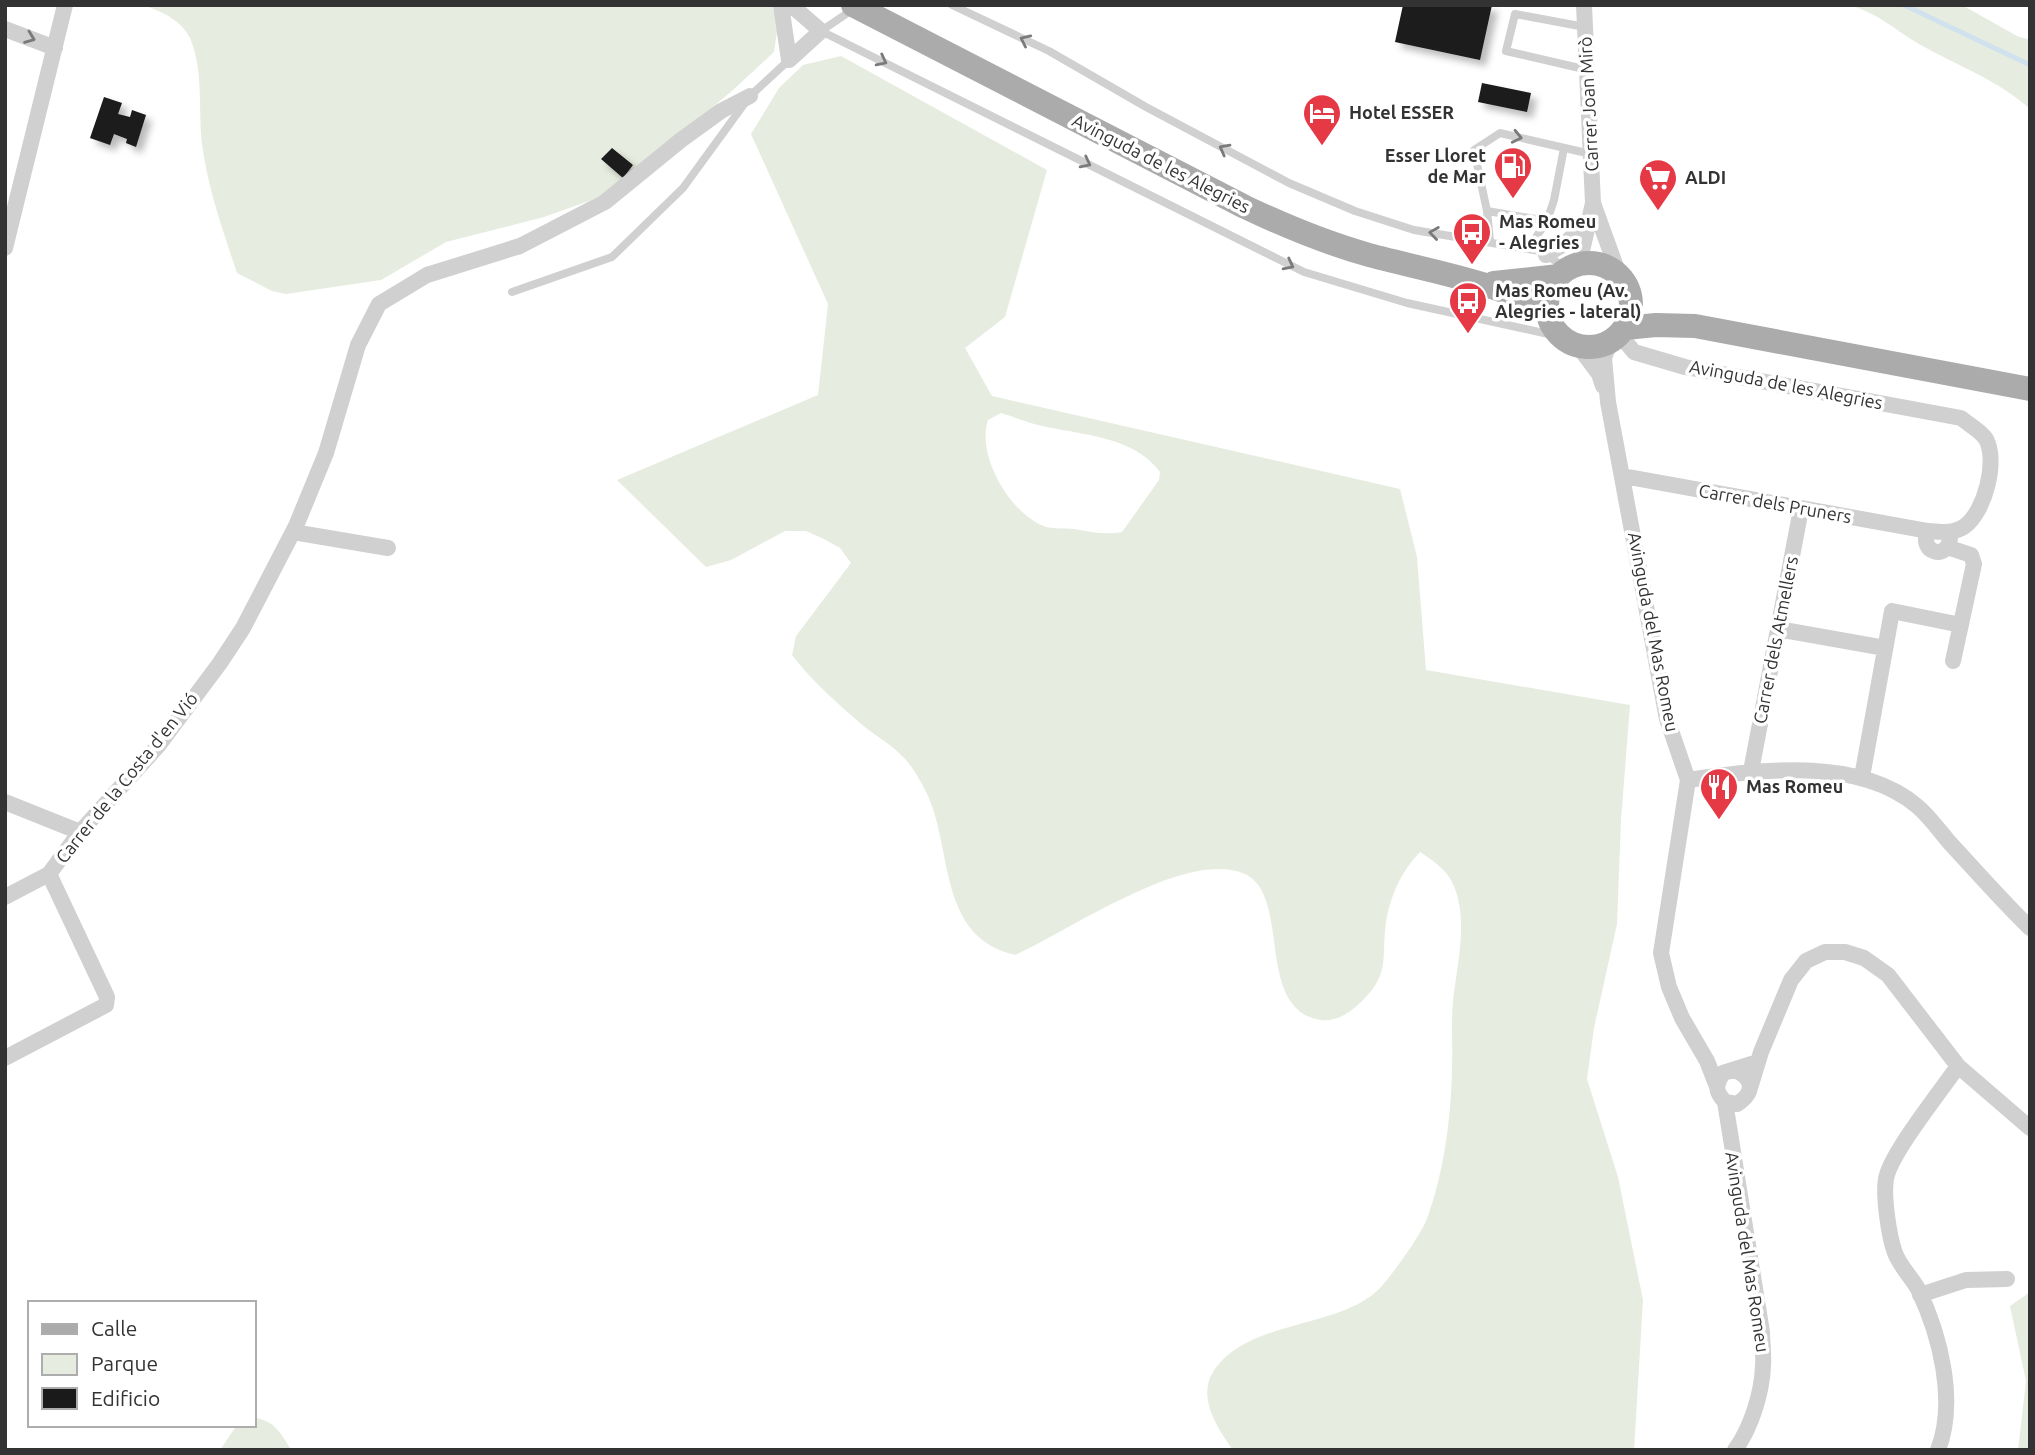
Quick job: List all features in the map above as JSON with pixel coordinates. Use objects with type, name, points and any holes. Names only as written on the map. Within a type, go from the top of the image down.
[{"type":"main road","name":"Avinguda de les Alegries","points":[[855,6],[1233,201],[1306,235],[1367,254],[1484,284],[1522,297],[1548,310]]},
{"type":"main road","points":[[1695,326],[1655,311],[1599,264],[1563,266],[1548,296],[1550,321],[1570,342],[1597,346],[1618,335],[1656,325],[1695,326],[2030,389]]},
{"type":"main road","name":"Avinguda de les Alegries","points":[[1484,284],[1563,266]]},
{"type":"main road","points":[[1618,335],[1631,313],[1625,284]]},
{"type":"street","points":[[5,248],[65,5]]},
{"type":"street","points":[[781,5],[789,60]]},
{"type":"street","points":[[789,60],[821,31],[791,5]]},
{"type":"street","name":"Carrer Joan Mirò","points":[[1563,266],[1589,222],[1593,203],[1584,5]]},
{"type":"street","points":[[5,29],[55,48]]},
{"type":"street","name":"Carrer de la Costa d'en Vió","points":[[5,897],[49,874],[80,832],[158,746],[243,628],[293,532],[326,453],[358,345],[379,304],[427,275],[520,246],[605,202],[681,140],[721,111],[750,96]]},
{"type":"street","name":"Carrer Joan Mirò","points":[[1593,203],[1625,284]]},
{"type":"street","points":[[1563,266],[1564,244],[1589,222]]},
{"type":"street","name":"Avinguda del Mas Romeu","points":[[1618,335],[1604,358],[1608,402],[1667,719],[1688,780],[1661,953],[1669,987],[1682,1018],[1707,1060],[1725,1076]]},
{"type":"street","name":"Avinguda de les Alegries","points":[[1618,335],[1634,352],[1685,367],[1961,418],[1986,438],[1992,457],[1989,485],[1968,524],[1947,540]]},
{"type":"street","name":"Avinguda del Mas Romeu","points":[[1570,342],[1599,374],[1608,402]]},
{"type":"street","name":"Carrer dels Pruners","points":[[1623,476],[1928,531],[1926,545],[1938,552],[1947,540]]},
{"type":"street","name":"Carrer dels Atmellers","points":[[1751,771],[1801,509]]},
{"type":"street","points":[[293,532],[388,548]]},
{"type":"street","points":[[1947,540],[1974,560],[1953,661]]},
{"type":"street","points":[[1861,777],[1892,611],[1961,625]]},
{"type":"street","points":[[1778,629],[1885,648]]},
{"type":"street","points":[[1688,780],[1751,771],[1829,773],[1861,777],[1885,787],[1916,805],[2030,928]]},
{"type":"street","points":[[5,802],[80,832]]},
{"type":"street","points":[[5,1058],[106,1005],[107,998],[49,874]]},
{"type":"street","points":[[1758,1062],[1725,1076],[1717,1093],[1731,1103],[1746,1098],[1791,980],[1806,961],[1825,952],[1845,951],[1864,958],[1888,975],[1958,1066],[2030,1128]]},
{"type":"street","points":[[1938,1450],[1944,1435],[1945,1381],[1934,1326],[1896,1254],[1888,1227],[1886,1179],[1895,1157],[1958,1066]]},
{"type":"street","points":[[1725,1076],[1745,1074],[1750,1088]]},
{"type":"street","name":"Avinguda del Mas Romeu","points":[[1731,1103],[1728,1134],[1762,1332],[1763,1366],[1755,1405],[1741,1442],[1735,1450]]},
{"type":"street","points":[[1920,1295],[1966,1280],[2007,1279]]},
{"type":"lane","points":[[952,5],[1049,51],[1157,113],[1289,183],[1355,211],[1414,230],[1528,249],[1563,266]]},
{"type":"lane","points":[[855,6],[821,31],[1304,272],[1407,303],[1570,342]]},
{"type":"lane","points":[[1585,27],[1515,14],[1506,51],[1588,70]]},
{"type":"lane","points":[[512,292],[612,257],[683,188],[750,96],[789,60]]},
{"type":"lane","points":[[1490,241],[1487,211],[1474,150],[1500,133],[1592,154]]},
{"type":"lane","points":[[1528,249],[1547,221],[1564,148]]},
{"type":"lane","points":[[1487,211],[1547,221]]},
{"type":"green space","points":[[143,5],[772,5],[778,25],[774,52],[616,188],[544,217],[446,242],[381,280],[286,294],[272,291],[237,273],[208,177],[202,144],[199,77],[190,38],[176,21]]},
{"type":"green space","points":[[1848,5],[1962,5],[2017,36],[2030,40],[2030,109],[1991,81],[1919,44],[1876,16]]},
{"type":"green space","points":[[841,56],[1047,170],[1005,317],[965,348],[992,396],[1400,489],[1417,557],[1426,670],[1630,705],[1621,820],[1617,924],[1594,1028],[1587,1079],[1618,1177],[1643,1300],[1634,1450],[1233,1450],[1211,1413],[1207,1392],[1209,1382],[1213,1372],[1228,1355],[1248,1342],[1343,1311],[1364,1301],[1381,1287],[1393,1272],[1425,1224],[1438,1181],[1448,1125],[1453,1001],[1461,940],[1457,894],[1451,880],[1441,868],[1420,852],[1407,868],[1397,885],[1388,912],[1383,964],[1377,982],[1358,1005],[1333,1019],[1321,1020],[1300,1012],[1287,996],[1280,975],[1267,905],[1259,886],[1245,874],[1221,869],[1192,872],[1161,882],[1096,912],[1015,955],[990,945],[972,930],[960,912],[952,890],[936,818],[928,796],[912,768],[896,750],[833,699],[792,655],[796,636],[851,563],[840,548],[806,531],[785,531],[731,560],[706,567],[617,480],[818,395],[828,304],[751,134],[779,88],[803,65]],"holes":[[[1001,413],[1038,425],[1104,438],[1135,450],[1160,472],[1159,480],[1122,532],[1104,533],[1046,527],[1020,510],[999,482],[992,467],[987,450],[988,420]]]},
{"type":"green space","points":[[2030,1292],[2030,1450],[2018,1450],[2026,1381],[2010,1306]]},
{"type":"green space","points":[[256,1418],[272,1424],[291,1450],[220,1450],[236,1427],[256,1427]]},
{"type":"building","points":[[1403,5],[1492,5],[1480,60],[1395,42]]},
{"type":"building","points":[[1482,83],[1531,93],[1527,112],[1478,102]]},
{"type":"building","points":[[104,97],[122,103],[118,114],[130,117],[132,110],[146,115],[136,147],[126,143],[127,139],[114,134],[110,145],[90,138]]},
{"type":"building","points":[[612,148],[633,165],[623,178],[601,159]]},
{"type":"waterway","points":[[1904,5],[2030,65]]},
{"type":"place","name":"Hotel ESSER","points":[[1322,147]]},
{"type":"place","name":"Esser Lloret de Mar","points":[[1513,200]]},
{"type":"place","name":"ALDI","points":[[1658,212]]},
{"type":"place","name":"Mas Romeu - Alegries","points":[[1472,266]]},
{"type":"place","name":"Mas Romeu (Av. Alegries - lateral)","points":[[1468,335]]},
{"type":"place","name":"Mas Romeu","points":[[1719,821]]}]
